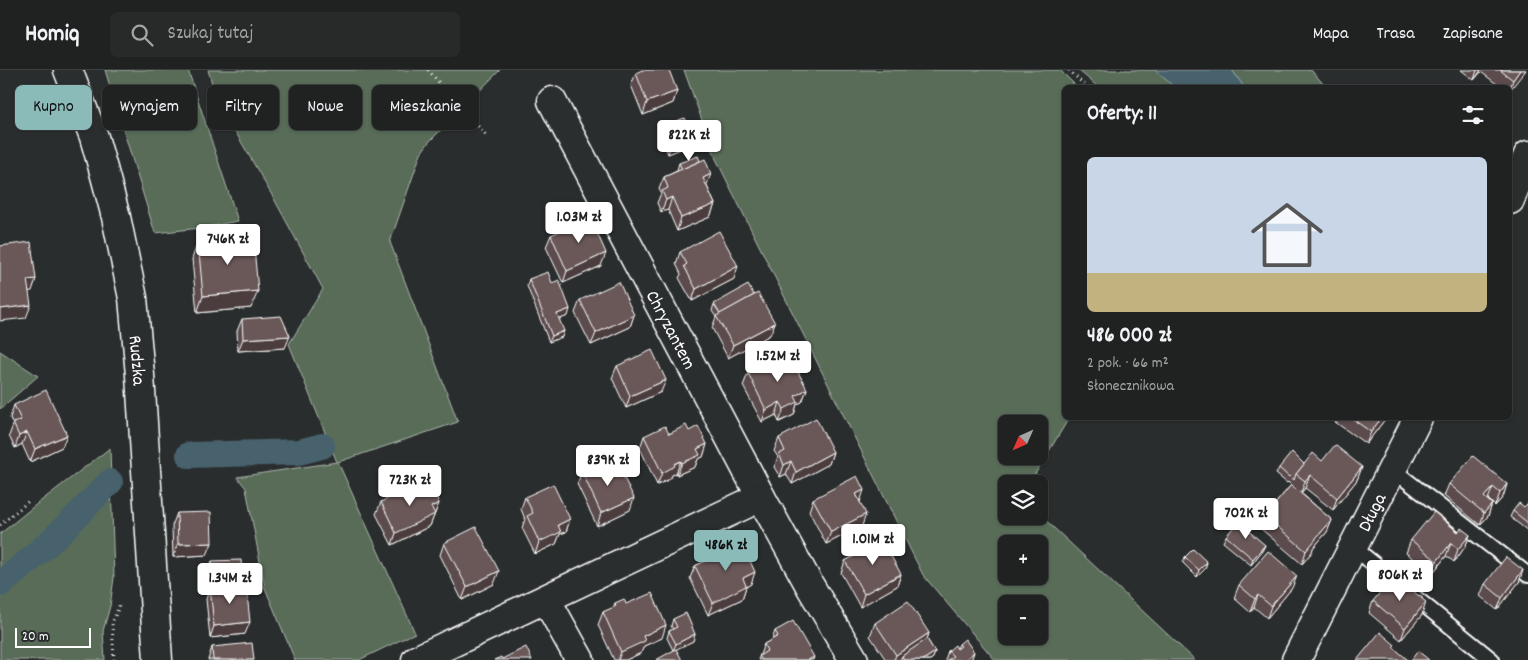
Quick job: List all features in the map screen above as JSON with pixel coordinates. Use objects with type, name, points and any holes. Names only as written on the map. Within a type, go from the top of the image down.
[{"type":"street","name":"Rudzka","points":[[68,70],[94,137],[104,172],[118,226],[133,298],[140,375],[158,660]]},
{"type":"street","name":"Chryzantem","points":[[552,101],[761,497],[810,586],[854,660]]},
{"type":"street","points":[[1512,195],[1528,155]]},
{"type":"street","name":"Długa","points":[[1296,660],[1417,420]]},
{"type":"street","points":[[420,659],[761,497]]},
{"type":"street","points":[[546,599],[580,660]]},
{"type":"lane","points":[[1392,470],[1528,575]]},
{"type":"lane","points":[[1353,547],[1492,660]]},
{"type":"path","points":[[428,70],[486,135]]},
{"type":"path","points":[[1069,70],[1084,85]]},
{"type":"path","points":[[0,525],[30,500]]},
{"type":"path","points":[[114,660],[112,623],[120,604]]},
{"type":"green space","points":[[105,70],[188,70],[193,85],[110,85]]},
{"type":"green space","points":[[208,70],[500,70],[479,91],[479,85],[372,85],[372,130],[441,130],[421,153],[390,242],[458,422],[338,462],[415,633],[359,660],[295,660],[265,588],[246,488],[237,477],[337,462],[289,344],[323,289],[234,130],[279,130],[279,85],[212,85]]},
{"type":"green space","points":[[684,70],[1060,70],[1075,85],[1062,85],[1062,420],[1068,420],[1048,453],[1048,415],[998,415],[998,465],[1041,465],[1034,475],[998,475],[998,525],[1048,525],[1048,522],[1195,660],[995,660],[923,575],[716,159]]},
{"type":"green space","points":[[1078,70],[1155,70],[1172,85],[1096,85]]},
{"type":"green space","points":[[1232,70],[1311,70],[1324,85],[1243,85]]},
{"type":"green space","points":[[197,97],[238,221],[155,233],[123,130],[197,130]]},
{"type":"green space","points":[[0,351],[38,376],[0,409]]},
{"type":"green space","points":[[110,448],[114,578],[110,606],[103,631],[105,660],[0,660],[0,534]]},
{"type":"water","points":[[1155,70],[1232,70],[1243,85],[1172,85]]},
{"type":"building","points":[[642,70],[669,70],[677,91],[647,102],[636,73]]},
{"type":"building","points":[[1500,70],[1520,70],[1513,80]]},
{"type":"building","points":[[685,118],[694,138],[670,148],[663,131],[674,126],[673,122]]},
{"type":"building","points":[[698,156],[700,161],[682,169],[679,163]]},
{"type":"building","points":[[705,159],[711,174],[703,178],[715,204],[681,218],[672,197],[666,200],[662,191],[668,188],[664,177]]},
{"type":"building","points":[[590,217],[606,253],[567,271],[551,235]]},
{"type":"building","points":[[719,231],[738,266],[696,289],[684,266],[687,264],[680,252]]},
{"type":"building","points":[[253,236],[258,291],[203,296],[198,241]]},
{"type":"building","points":[[31,242],[36,279],[27,280],[31,305],[0,309],[0,246]]},
{"type":"building","points":[[548,272],[552,283],[559,280],[570,309],[557,314],[564,331],[552,336],[529,279]]},
{"type":"building","points":[[619,282],[634,315],[596,333],[580,300]]},
{"type":"building","points":[[748,285],[754,295],[720,314],[714,304]]},
{"type":"building","points":[[758,293],[775,323],[733,345],[716,316]]},
{"type":"building","points":[[281,316],[290,336],[243,339],[242,319]]},
{"type":"building","points":[[652,350],[666,380],[630,396],[617,366]]},
{"type":"building","points":[[788,353],[807,389],[795,396],[798,402],[784,409],[780,402],[766,410],[748,373]]},
{"type":"building","points":[[46,390],[67,435],[35,449],[27,432],[19,436],[13,423],[21,420],[14,405]]},
{"type":"building","points":[[816,418],[833,452],[796,472],[791,461],[784,465],[779,454],[785,451],[779,438]]},
{"type":"building","points":[[1354,420],[1380,420],[1371,432]]},
{"type":"building","points":[[686,425],[689,431],[698,426],[707,444],[697,449],[700,455],[682,463],[681,461],[674,464],[675,466],[662,473],[644,436],[665,426],[669,434]]},
{"type":"building","points":[[1335,445],[1362,467],[1337,498],[1310,475],[1305,481],[1296,474],[1313,453],[1322,461]]},
{"type":"building","points":[[1292,452],[1304,464],[1294,480],[1279,468]]},
{"type":"building","points":[[1473,456],[1507,484],[1500,493],[1493,487],[1484,497],[1492,504],[1484,513],[1449,484]]},
{"type":"building","points":[[603,462],[607,471],[618,466],[634,498],[601,513],[582,472]]},
{"type":"building","points":[[857,476],[864,490],[856,494],[866,514],[831,532],[813,499]]},
{"type":"building","points":[[419,482],[424,491],[432,487],[439,503],[431,507],[435,514],[396,533],[381,502]]},
{"type":"building","points":[[553,484],[570,519],[558,525],[561,532],[539,542],[527,516],[533,513],[525,497]]},
{"type":"building","points":[[1291,485],[1332,520],[1306,551],[1265,516]]},
{"type":"building","points":[[1519,503],[1524,507],[1528,503],[1528,523],[1513,511]]},
{"type":"building","points":[[211,512],[212,543],[178,544],[177,513]]},
{"type":"building","points":[[1434,512],[1458,532],[1461,528],[1470,535],[1458,549],[1451,543],[1437,561],[1411,540]]},
{"type":"building","points":[[1238,522],[1265,545],[1253,559],[1226,536]]},
{"type":"building","points":[[476,527],[499,571],[467,587],[444,543]]},
{"type":"building","points":[[867,540],[871,546],[882,540],[901,574],[864,594],[845,561],[860,553],[856,546]]},
{"type":"building","points":[[741,541],[755,572],[743,578],[746,586],[713,603],[695,566]]},
{"type":"building","points":[[1193,549],[1207,562],[1199,570],[1185,557]]},
{"type":"building","points":[[1268,551],[1297,576],[1271,606],[1258,595],[1255,599],[1239,585]]},
{"type":"building","points":[[1506,557],[1523,570],[1502,598],[1485,584]]},
{"type":"building","points":[[241,560],[242,575],[213,577],[212,561]]},
{"type":"building","points":[[1394,576],[1420,595],[1426,602],[1405,628],[1373,601]]},
{"type":"building","points":[[246,584],[250,622],[214,626],[210,587]]},
{"type":"building","points":[[652,593],[666,625],[643,636],[645,641],[621,652],[603,612],[616,606],[615,603],[624,599],[626,604]]},
{"type":"building","points":[[908,601],[929,633],[896,655],[875,623]]},
{"type":"building","points":[[686,613],[695,634],[676,644],[669,631],[677,627],[673,619]]},
{"type":"building","points":[[793,621],[814,657],[808,660],[762,660],[759,656],[767,651],[764,644],[778,636],[775,631]]},
{"type":"building","points":[[1380,632],[1395,645],[1393,647],[1408,660],[1357,660]]},
{"type":"building","points":[[927,639],[935,652],[923,660],[904,660],[902,656]]},
{"type":"building","points":[[965,639],[974,652],[966,660],[948,660],[953,656],[948,651],[955,645],[957,649],[961,646],[959,644]]},
{"type":"building","points":[[252,643],[254,660],[213,660],[212,647]]},
{"type":"building","points":[[526,647],[532,660],[494,660],[501,657],[502,659]]},
{"type":"building","points":[[676,649],[682,660],[656,660]]},
{"type":"building","points":[[1418,651],[1429,660],[1411,660]]},
{"type":"waterway","points":[[189,455],[299,452],[322,446]]},
{"type":"waterway","points":[[0,584],[43,548],[110,482]]}]
